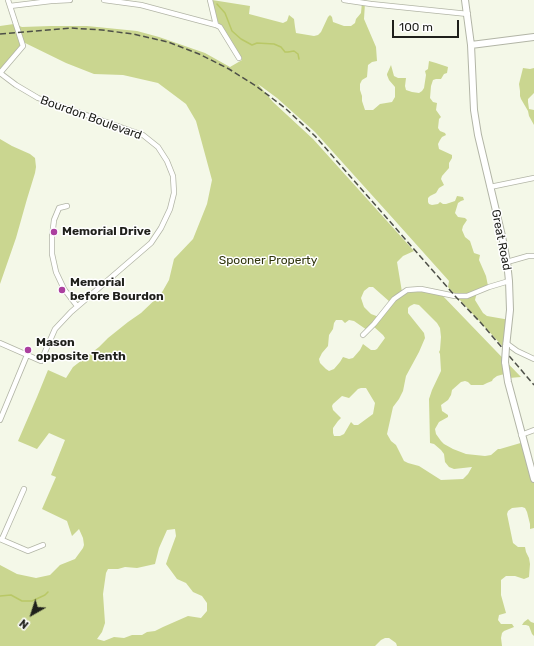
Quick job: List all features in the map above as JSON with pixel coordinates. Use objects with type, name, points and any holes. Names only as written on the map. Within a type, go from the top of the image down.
[{"type":"main road","name":"Great Road","points":[[465,0],[471,45],[474,110],[478,135],[507,262],[510,310],[506,345],[508,382],[534,479]]},
{"type":"main road","points":[[471,45],[534,37]]},
{"type":"street","points":[[0,73],[23,46],[8,0]]},
{"type":"street","points":[[10,6],[70,0]]},
{"type":"street","points":[[104,0],[141,6],[216,25],[220,27],[239,58]]},
{"type":"street","points":[[141,6],[143,0]]},
{"type":"street","points":[[210,0],[216,25]]},
{"type":"street","points":[[344,0],[468,14]]},
{"type":"street","name":"Bourdon Boulevard","points":[[0,73],[16,85],[38,98],[143,135],[158,147],[167,161],[172,176],[174,193],[170,209],[151,243],[77,306],[55,329],[41,361],[27,355]]},
{"type":"street","points":[[490,187],[534,178]]},
{"type":"street","points":[[67,206],[59,208],[54,220],[52,254],[56,272],[64,290],[77,306]]},
{"type":"street","points":[[507,262],[528,256],[534,256]]},
{"type":"street","points":[[363,335],[394,299],[407,290],[421,289],[455,296],[467,296],[489,287],[509,282]]},
{"type":"street","points":[[0,343],[27,355],[0,420]]},
{"type":"street","points":[[506,345],[534,359]]},
{"type":"street","points":[[521,435],[534,430]]},
{"type":"street","points":[[24,489],[1,539],[28,551],[43,545]]},
{"type":"green space","name":"Spooner Property","points":[[212,0],[250,6],[249,14],[283,23],[287,21],[289,15],[294,19],[296,33],[314,36],[321,32],[330,15],[333,22],[344,26],[351,26],[355,23],[356,19],[361,13],[362,2],[365,3],[364,19],[376,47],[377,61],[368,65],[367,77],[362,80],[360,84],[362,101],[365,110],[373,110],[380,104],[392,102],[395,97],[395,87],[387,75],[391,65],[394,76],[398,78],[406,78],[406,90],[419,93],[424,88],[426,75],[425,71],[428,69],[429,61],[448,67],[447,73],[444,74],[441,79],[433,80],[430,98],[433,102],[437,103],[436,110],[441,117],[439,119],[438,128],[446,135],[442,137],[438,144],[439,149],[452,155],[452,158],[449,163],[449,168],[441,179],[444,185],[428,198],[428,202],[432,205],[440,202],[446,204],[455,201],[457,196],[463,197],[464,200],[458,203],[455,213],[458,217],[465,218],[467,220],[462,230],[465,237],[470,241],[474,253],[480,255],[479,260],[486,276],[488,286],[477,292],[475,300],[483,313],[487,316],[510,320],[506,350],[448,287],[449,281],[315,132],[277,98],[258,84],[273,102],[313,139],[414,251],[403,256],[397,262],[402,292],[413,290],[441,294],[521,377],[509,378],[508,373],[497,376],[492,381],[483,385],[471,385],[465,381],[461,382],[452,390],[448,400],[441,405],[442,411],[448,415],[448,417],[439,422],[435,429],[436,434],[444,444],[466,454],[485,456],[491,455],[498,449],[524,442],[534,475],[534,528],[530,529],[525,508],[512,508],[507,514],[513,543],[518,547],[525,547],[529,558],[529,577],[524,579],[515,576],[506,576],[501,580],[501,595],[506,613],[499,615],[498,620],[501,624],[512,624],[514,627],[502,633],[502,646],[397,646],[396,643],[389,638],[385,638],[375,646],[0,646],[0,565],[17,574],[36,578],[50,575],[60,565],[75,559],[84,545],[79,529],[72,536],[67,521],[42,509],[56,477],[51,475],[65,440],[49,433],[37,449],[18,441],[48,370],[66,378],[73,367],[141,313],[161,294],[169,280],[174,259],[193,239],[207,204],[212,180],[196,121],[186,104],[158,83],[123,75],[94,74],[66,63],[19,40],[22,48],[0,72],[0,26],[14,24],[22,27],[87,26],[137,31],[205,53],[230,67],[242,60],[218,22]],"holes":[[[369,287],[373,287],[390,302],[379,317],[371,314],[364,307],[361,298],[364,291]],[[414,304],[419,305],[440,328],[441,337],[439,352],[441,371],[429,399],[430,443],[434,444],[441,450],[444,454],[445,462],[449,467],[454,469],[472,467],[463,479],[441,480],[419,466],[404,461],[396,445],[391,441],[387,434],[393,407],[403,391],[406,376],[425,338],[424,333],[408,313],[408,308]],[[336,320],[342,320],[345,323],[349,320],[354,321],[367,330],[373,326],[385,338],[375,350],[371,350],[363,344],[353,358],[349,359],[343,357],[334,369],[329,371],[320,363],[319,359],[328,346],[329,335],[333,329]],[[366,388],[375,403],[373,414],[358,425],[354,425],[351,422],[344,434],[334,436],[333,428],[341,418],[333,410],[332,406],[342,396],[349,398],[358,389]],[[175,529],[176,536],[166,564],[177,579],[186,583],[193,592],[202,596],[207,603],[207,611],[201,618],[188,616],[155,631],[147,632],[142,635],[132,635],[124,638],[114,637],[104,641],[97,639],[102,632],[105,623],[103,594],[108,569],[125,567],[137,568],[155,564],[159,548],[167,530]]]},
{"type":"green space","points":[[523,68],[534,68],[534,93],[528,99],[528,102],[529,109],[534,110],[534,125],[520,96],[519,84]]},
{"type":"green space","points":[[0,139],[30,154],[35,158],[36,167],[16,238],[0,284]]},
{"type":"green space","points":[[528,619],[534,623],[534,636],[529,626],[522,625]]},
{"type":"waterway","points":[[217,4],[225,13],[232,31],[241,39],[252,45],[257,43],[274,44],[281,47],[285,52],[294,51],[298,54],[299,59]]},
{"type":"waterway","points":[[0,596],[11,595],[22,601],[32,601],[48,592]]},
{"type":"railway","points":[[0,34],[71,28],[133,34],[168,42],[199,54],[229,69],[256,86],[285,108],[315,136],[534,385]]},
{"type":"place","name":"Memorial Drive","points":[[54,232]]},
{"type":"place","name":"Memorial before Bourdon","points":[[62,290]]},
{"type":"place","name":"Mason opposite Tenth","points":[[28,350]]}]
